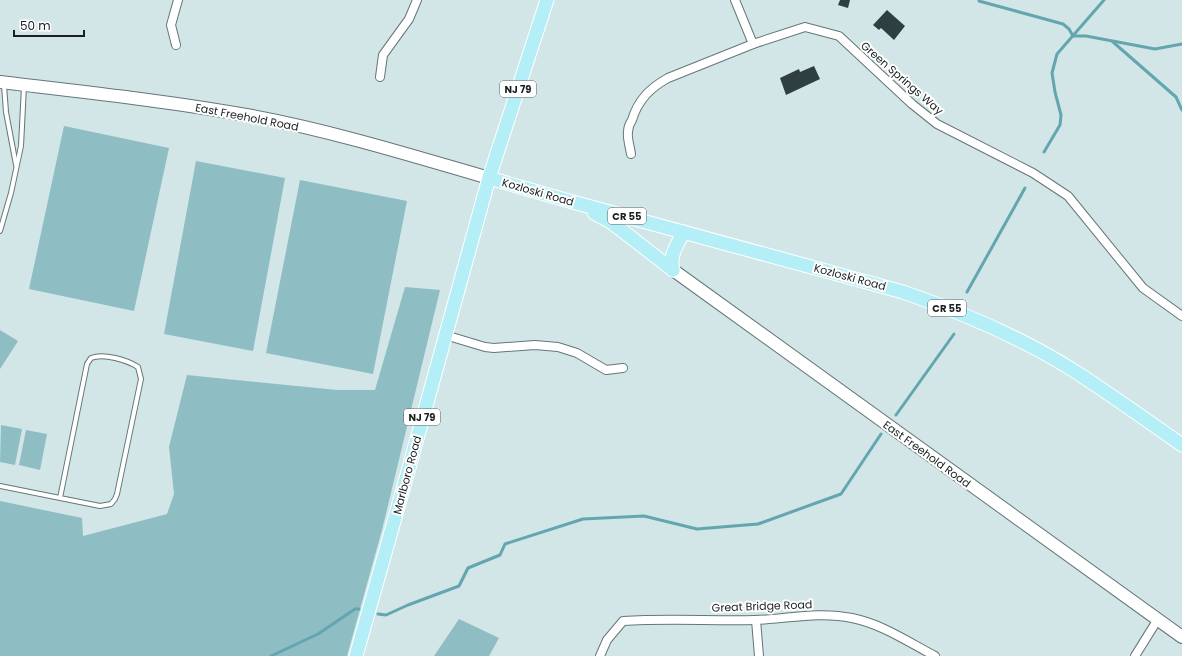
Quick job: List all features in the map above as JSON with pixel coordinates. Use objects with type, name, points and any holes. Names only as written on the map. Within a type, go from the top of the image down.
[{"type":"main road","name":"NJ 79","points":[[489,178],[547,0]]},
{"type":"main road","name":"Kozloski Road","points":[[489,178],[903,292],[956,312],[1029,346],[1078,374],[1182,445]]},
{"type":"main road","name":"Marlboro Road","points":[[356,656],[489,178]]},
{"type":"main road","points":[[569,201],[611,222],[673,270]]},
{"type":"main road","points":[[673,270],[672,264],[674,252],[684,232]]},
{"type":"street","points":[[176,45],[171,26],[178,0]]},
{"type":"street","points":[[380,77],[383,54],[409,19],[417,0]]},
{"type":"street","points":[[735,0],[753,44]]},
{"type":"street","name":"Green Springs Way","points":[[631,154],[628,132],[640,101],[648,91],[668,78],[753,44],[804,28],[839,36],[912,104],[938,124],[1033,173],[1068,196],[1143,288],[1182,316]]},
{"type":"street","name":"East Freehold Road","points":[[2,82],[145,99],[260,118],[368,143],[489,178]]},
{"type":"street","name":"East Freehold Road","points":[[673,270],[1182,637]]},
{"type":"street","points":[[445,334],[484,347],[494,348],[535,345],[558,347],[577,353],[606,370],[623,368]]},
{"type":"street","name":"Great Bridge Road","points":[[600,656],[607,640],[623,621],[756,620],[827,614],[853,618],[881,627],[935,656]]},
{"type":"street","points":[[1135,656],[1158,619]]},
{"type":"street","points":[[756,620],[759,656]]},
{"type":"lane","points":[[2,82],[6,112],[17,167]]},
{"type":"lane","points":[[0,231],[11,193],[21,146],[24,84]]},
{"type":"lane","points":[[0,486],[60,498],[100,506],[111,504],[115,499],[141,379],[138,367],[130,362],[102,356],[91,358],[88,364],[60,498]]},
{"type":"shaded area","points":[[64,126],[169,148],[134,311],[29,289]]},
{"type":"shaded area","points":[[196,161],[285,178],[253,351],[164,334]]},
{"type":"shaded area","points":[[300,180],[407,201],[373,374],[266,353]]},
{"type":"shaded area","points":[[405,287],[440,290],[382,530],[347,656],[0,656],[0,501],[82,518],[83,536],[167,514],[174,494],[169,447],[187,375],[337,390],[375,390]]},
{"type":"shaded area","points":[[0,330],[18,341],[0,369]]},
{"type":"shaded area","points":[[1,425],[22,429],[15,465],[0,462]]},
{"type":"shaded area","points":[[26,430],[47,434],[40,470],[19,465]]},
{"type":"shaded area","points":[[459,619],[499,638],[489,656],[434,656]]},
{"type":"building","points":[[840,0],[850,0],[848,8],[838,5]]},
{"type":"building","points":[[887,10],[905,26],[894,40],[881,28],[879,30],[873,25]]},
{"type":"building","points":[[814,66],[820,79],[786,95],[780,78],[799,69],[800,72]]},
{"type":"waterway","points":[[1044,152],[1060,125],[1061,115],[1052,73],[1057,54],[1104,0]]},
{"type":"waterway","points":[[979,1],[1063,24],[1069,29],[1073,36],[1086,36],[1155,49],[1182,44]]},
{"type":"waterway","points":[[1113,42],[1176,97],[1182,110]]},
{"type":"waterway","points":[[967,292],[1025,188]]},
{"type":"waterway","points":[[896,415],[954,334]]},
{"type":"waterway","points":[[378,614],[386,615],[459,586],[468,568],[500,555],[505,544],[583,519],[644,516],[697,529],[758,524],[841,494],[881,434]]},
{"type":"waterway","points":[[271,656],[318,634],[355,609],[359,609]]}]
